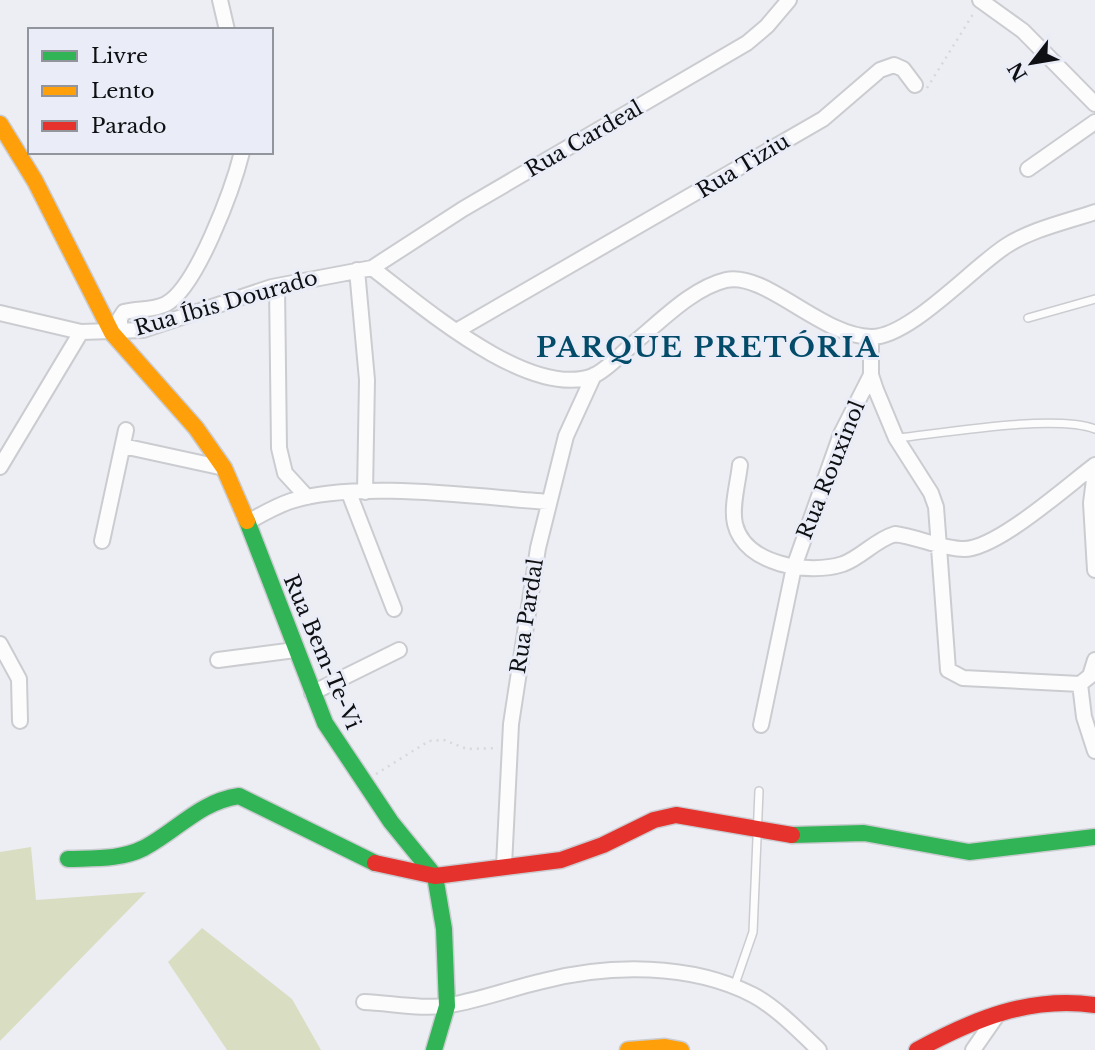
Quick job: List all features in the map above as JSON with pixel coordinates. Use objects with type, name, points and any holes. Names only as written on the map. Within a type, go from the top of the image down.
[{"type":"street","points":[[220,0],[227,28]]},
{"type":"street","name":"Rua Cardeal","points":[[364,269],[747,43],[767,26],[789,0]]},
{"type":"street","points":[[981,0],[1023,31],[1095,104]]},
{"type":"street","name":"Rua Tiziu","points":[[458,330],[823,119],[880,70],[894,65],[903,69],[915,85]]},
{"type":"street","points":[[1028,169],[1095,122]]},
{"type":"street","name":"Rua Bem-Te-Vi","points":[[0,124],[35,181],[116,332],[196,428],[223,468],[248,522],[325,723],[363,781],[435,876]]},
{"type":"street","points":[[116,332],[124,312],[153,309],[167,303],[187,285],[198,267],[241,154]]},
{"type":"street","points":[[364,269],[507,363],[554,380],[594,375],[678,308],[727,280],[755,283],[834,328],[871,337],[908,323],[1008,244],[1095,212]]},
{"type":"street","points":[[364,269],[367,380],[365,492]]},
{"type":"street","name":"Rua Íbis Dourado","points":[[0,313],[81,332],[143,330],[277,286],[364,269]]},
{"type":"street","points":[[277,286],[279,448],[285,473],[307,498]]},
{"type":"street","points":[[0,467],[81,332]]},
{"type":"street","points":[[871,337],[871,375],[895,438],[931,493],[936,507],[946,665],[952,674],[962,678],[1080,684],[1090,676],[1095,660]]},
{"type":"street","name":"Rua Pardal","points":[[504,866],[509,748],[523,638],[548,502],[566,436],[594,375]]},
{"type":"street","name":"Rua Rouxinol","points":[[761,725],[794,567],[841,434],[871,375]]},
{"type":"street","points":[[102,541],[126,430]]},
{"type":"street","points":[[122,446],[223,468]]},
{"type":"street","points":[[740,465],[735,510],[738,532],[752,549],[794,567],[842,564],[895,534],[962,549],[990,541],[1095,465]]},
{"type":"street","points":[[1095,472],[1091,503],[1095,570]]},
{"type":"street","points":[[349,493],[394,609]]},
{"type":"street","points":[[248,522],[271,509],[307,498],[349,493],[548,502]]},
{"type":"street","points":[[0,644],[19,679],[20,721]]},
{"type":"street","points":[[218,660],[295,650]]},
{"type":"street","points":[[312,693],[400,650]]},
{"type":"street","points":[[1080,684],[1084,718],[1095,751]]},
{"type":"street","points":[[68,859],[129,854],[203,805],[230,796],[257,802],[393,869],[435,876],[561,860],[603,845],[654,820],[676,815],[758,832],[794,835],[864,833],[984,852],[1095,837]]},
{"type":"street","points":[[434,1050],[447,1006],[444,929],[435,876]]},
{"type":"street","points":[[364,1002],[447,1006],[545,980],[628,969],[677,973],[715,980],[755,996],[819,1050]]},
{"type":"street","points":[[917,1050],[952,1030],[998,1014],[1053,1000],[1095,1005]]},
{"type":"street","points":[[973,1050],[998,1014]]},
{"type":"street","points":[[628,1050],[665,1047],[681,1050]]},
{"type":"lane","points":[[1028,318],[1095,299]]},
{"type":"lane","points":[[895,438],[1032,425],[1079,425],[1095,429]]},
{"type":"lane","points":[[734,988],[753,932],[759,791]]},
{"type":"path","points":[[915,85],[926,89],[933,82],[981,0]]},
{"type":"path","points":[[363,781],[429,741],[444,740],[467,750],[509,748]]},
{"type":"green space","points":[[31,847],[36,900],[146,892],[0,1041],[0,852]]},
{"type":"green space","points":[[202,928],[292,999],[321,1050],[227,1050],[168,962]]},
{"type":"traffic: fast","points":[[247,521],[325,723],[391,822],[435,876],[444,929],[447,1006],[434,1050]]},
{"type":"traffic: fast","points":[[68,859],[107,858],[135,852],[156,841],[200,810],[239,796],[375,863]]},
{"type":"traffic: fast","points":[[792,835],[864,833],[969,852],[1095,837]]},
{"type":"traffic: slow","points":[[0,124],[35,181],[112,333],[196,428],[224,468],[247,521]]},
{"type":"traffic: slow","points":[[628,1050],[665,1047],[681,1050]]},
{"type":"traffic: jam","points":[[375,863],[435,876],[561,860],[603,845],[654,820],[676,815],[792,835]]},
{"type":"traffic: jam","points":[[917,1050],[981,1020],[1025,1007],[1071,1003],[1095,1005]]},
{"type":"district","name":"PARQUE PRETÓRIA","points":[[708,347]]}]
